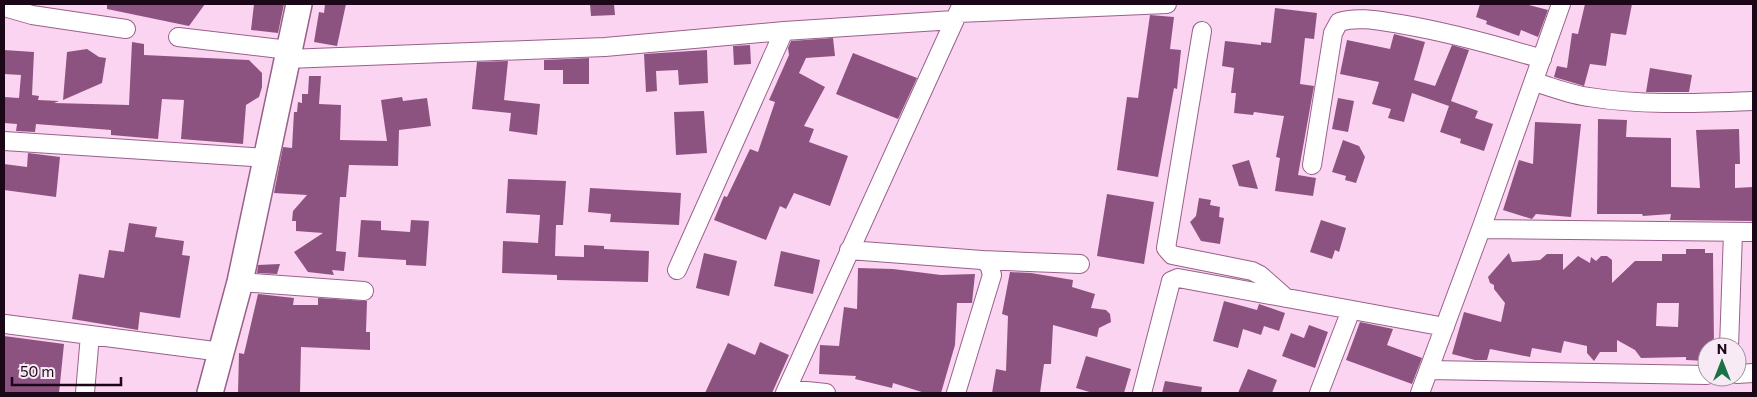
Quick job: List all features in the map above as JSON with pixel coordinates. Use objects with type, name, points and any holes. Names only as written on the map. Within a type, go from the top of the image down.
[{"type":"street","points":[[210,393],[240,282],[299,4]]},
{"type":"street","points":[[178,37],[288,54],[605,47],[784,31],[958,12],[1167,4]]},
{"type":"street","points":[[1420,393],[1561,4]]},
{"type":"street","points":[[4,7],[32,15],[126,29]]},
{"type":"street","points":[[826,393],[786,391],[958,12]]},
{"type":"street","points":[[1312,165],[1333,33],[1339,22],[1370,19],[1430,29],[1484,41],[1542,59]]},
{"type":"street","points":[[677,270],[784,31]]},
{"type":"street","points":[[1202,31],[1166,248],[1172,255],[1252,271],[1260,275],[1287,298]]},
{"type":"street","points":[[1534,82],[1588,97],[1627,102],[1668,104],[1753,101]]},
{"type":"street","points":[[4,141],[266,158]]},
{"type":"street","points":[[1481,229],[1753,232]]},
{"type":"street","points":[[1729,337],[1733,233]]},
{"type":"street","points":[[849,250],[982,260],[1080,264]]},
{"type":"street","points":[[956,393],[992,275],[989,264],[982,260]]},
{"type":"street","points":[[1142,393],[1170,285],[1174,279],[1445,327]]},
{"type":"street","points":[[240,282],[364,291]]},
{"type":"street","points":[[1319,393],[1351,310]]},
{"type":"street","points":[[5,324],[222,352]]},
{"type":"street","points":[[85,393],[90,335]]},
{"type":"street","points":[[1428,370],[1697,376]]},
{"type":"building","points":[[107,4],[205,4],[189,26],[107,9]]},
{"type":"building","points":[[254,4],[284,4],[278,33],[251,30]]},
{"type":"building","points":[[325,4],[346,4],[337,46],[314,42],[319,12],[324,13]]},
{"type":"building","points":[[590,4],[614,4],[615,15],[591,16]]},
{"type":"building","points":[[1480,4],[1525,4],[1548,10],[1538,37],[1521,30],[1519,36],[1486,24],[1487,21],[1476,17]]},
{"type":"building","points":[[1585,4],[1632,4],[1626,35],[1611,33],[1606,66],[1590,64],[1584,86],[1554,77],[1557,66],[1567,68],[1572,33],[1578,34]]},
{"type":"building","points":[[1275,8],[1317,13],[1314,39],[1305,38],[1300,84],[1314,86],[1298,175],[1316,178],[1313,196],[1275,191],[1280,158],[1276,157],[1284,116],[1254,112],[1253,115],[1234,113],[1236,93],[1231,93],[1234,68],[1222,66],[1225,41],[1261,45],[1261,42],[1271,43]]},
{"type":"building","points":[[1150,15],[1174,17],[1170,49],[1181,50],[1177,89],[1174,88],[1158,177],[1117,170],[1127,97],[1138,98]]},
{"type":"building","points":[[1394,34],[1425,42],[1414,80],[1435,86],[1452,45],[1469,50],[1451,101],[1478,111],[1475,118],[1493,124],[1484,151],[1460,143],[1461,139],[1440,132],[1449,106],[1412,93],[1404,122],[1388,118],[1391,109],[1372,104],[1379,82],[1340,74],[1347,40],[1390,49]]},
{"type":"building","points":[[833,38],[835,56],[806,58],[799,73],[825,87],[804,126],[814,129],[809,142],[848,156],[830,206],[794,193],[786,209],[780,206],[766,240],[714,220],[724,196],[727,197],[750,149],[758,152],[775,102],[769,100],[789,55],[788,48],[791,41]]},
{"type":"building","points":[[132,42],[144,44],[144,55],[249,60],[262,73],[262,87],[259,97],[246,105],[243,144],[181,139],[184,100],[162,99],[158,139],[111,135],[111,130],[36,124],[35,132],[16,131],[17,124],[4,123],[4,97],[19,98],[21,75],[4,74],[4,50],[34,52],[32,95],[39,96],[38,100],[59,101],[54,103],[129,105]]},
{"type":"building","points":[[750,45],[751,64],[734,65],[733,46]]},
{"type":"building","points":[[87,49],[99,57],[106,58],[102,83],[63,100],[67,52]]},
{"type":"building","points":[[707,50],[708,83],[679,85],[678,70],[656,71],[657,91],[646,92],[644,54]]},
{"type":"building","points":[[853,53],[917,78],[898,119],[836,94]]},
{"type":"building","points":[[589,58],[589,84],[563,84],[563,70],[544,70],[544,60]]},
{"type":"building","points":[[508,61],[504,100],[540,104],[537,135],[509,131],[511,113],[472,109],[477,62]]},
{"type":"building","points":[[1650,68],[1692,75],[1689,92],[1646,92]]},
{"type":"building","points":[[309,76],[321,76],[319,104],[341,105],[340,140],[387,141],[381,100],[402,97],[403,101],[427,98],[431,126],[399,130],[398,166],[349,165],[346,197],[340,197],[336,251],[346,252],[344,271],[332,270],[334,275],[308,272],[294,252],[323,233],[296,231],[296,221],[292,221],[293,211],[307,195],[274,193],[283,147],[292,148],[294,112],[297,112],[298,102],[302,103],[302,94],[308,94]]},
{"type":"building","points":[[1338,98],[1354,101],[1348,132],[1332,129]]},
{"type":"building","points":[[704,111],[707,153],[676,155],[674,112]]},
{"type":"building","points":[[1598,119],[1627,120],[1626,137],[1671,138],[1671,187],[1700,188],[1696,130],[1739,129],[1740,164],[1735,164],[1735,188],[1753,187],[1753,221],[1670,220],[1671,214],[1643,216],[1642,214],[1597,214]]},
{"type":"building","points":[[1535,122],[1581,124],[1571,217],[1536,214],[1532,219],[1503,210],[1519,160],[1533,164]]},
{"type":"building","points":[[1343,140],[1359,146],[1365,157],[1356,183],[1345,180],[1346,176],[1332,172]]},
{"type":"building","points":[[28,153],[60,157],[56,197],[4,190],[4,164],[27,167]]},
{"type":"building","points":[[1249,160],[1258,189],[1239,186],[1232,165]]},
{"type":"building","points":[[508,179],[566,181],[563,225],[556,225],[555,256],[584,257],[584,245],[604,246],[604,249],[649,251],[648,282],[557,280],[557,275],[502,273],[503,241],[538,243],[540,215],[506,213]]},
{"type":"building","points":[[590,188],[681,193],[679,225],[610,222],[611,214],[588,212]]},
{"type":"building","points":[[1107,194],[1154,202],[1144,264],[1097,256]]},
{"type":"building","points":[[1199,198],[1211,200],[1210,205],[1220,207],[1219,217],[1224,218],[1220,244],[1201,241],[1190,222],[1196,216]]},
{"type":"building","points":[[361,220],[381,221],[381,230],[410,232],[411,220],[429,221],[426,266],[406,265],[406,260],[358,257]]},
{"type":"building","points":[[1321,220],[1346,228],[1339,252],[1335,250],[1332,259],[1310,252]]},
{"type":"building","points":[[129,223],[157,227],[155,237],[184,241],[182,255],[190,256],[180,318],[140,312],[138,330],[72,319],[79,274],[104,278],[109,250],[124,252]]},
{"type":"building","points":[[1686,249],[1705,249],[1705,253],[1713,253],[1714,337],[1697,337],[1697,361],[1686,360],[1686,357],[1641,358],[1635,350],[1617,340],[1617,352],[1600,352],[1594,361],[1587,353],[1587,346],[1564,341],[1561,353],[1532,348],[1530,357],[1490,349],[1487,360],[1475,360],[1452,354],[1464,312],[1501,322],[1505,303],[1494,289],[1494,285],[1490,283],[1488,277],[1509,253],[1512,262],[1540,260],[1547,254],[1563,254],[1563,270],[1578,256],[1590,263],[1591,257],[1596,261],[1601,256],[1607,256],[1612,260],[1612,283],[1635,261],[1662,261],[1662,254],[1686,254]],"holes":[[[1657,303],[1679,303],[1678,327],[1656,326]]]},
{"type":"building","points":[[781,251],[820,260],[813,294],[774,286]]},
{"type":"building","points":[[704,253],[737,261],[729,296],[696,288]]},
{"type":"building","points":[[280,264],[277,274],[257,273],[258,265]]},
{"type":"building","points":[[858,268],[893,269],[941,275],[975,274],[972,303],[957,303],[955,345],[941,393],[925,393],[893,383],[892,388],[855,379],[856,376],[819,374],[820,345],[839,346],[844,307],[857,309]]},
{"type":"building","points":[[1010,272],[1031,273],[1073,280],[1072,287],[1095,294],[1091,308],[1106,310],[1110,314],[1111,322],[1099,328],[1097,337],[1053,325],[1051,364],[1044,364],[1040,393],[992,393],[996,369],[1006,371],[1008,316],[1002,314]]},
{"type":"building","points":[[258,294],[294,298],[293,305],[318,305],[318,298],[367,301],[366,332],[370,332],[370,350],[301,347],[300,393],[238,393],[239,353],[244,354]]},
{"type":"building","points":[[1224,301],[1257,310],[1259,304],[1285,313],[1279,331],[1264,326],[1261,335],[1243,329],[1238,348],[1213,341]]},
{"type":"building","points":[[1360,322],[1393,329],[1387,345],[1422,358],[1412,384],[1346,360]]},
{"type":"building","points":[[1309,325],[1328,332],[1315,368],[1282,356],[1291,333],[1304,338]]},
{"type":"building","points":[[4,336],[64,344],[59,393],[4,393]]},
{"type":"building","points":[[760,342],[789,355],[772,393],[705,393],[728,343],[755,355]]},
{"type":"building","points":[[1086,356],[1131,369],[1124,393],[1093,393],[1076,388]]},
{"type":"building","points":[[1248,369],[1277,380],[1272,393],[1238,393]]},
{"type":"building","points":[[1165,381],[1202,387],[1201,393],[1162,393]]}]
